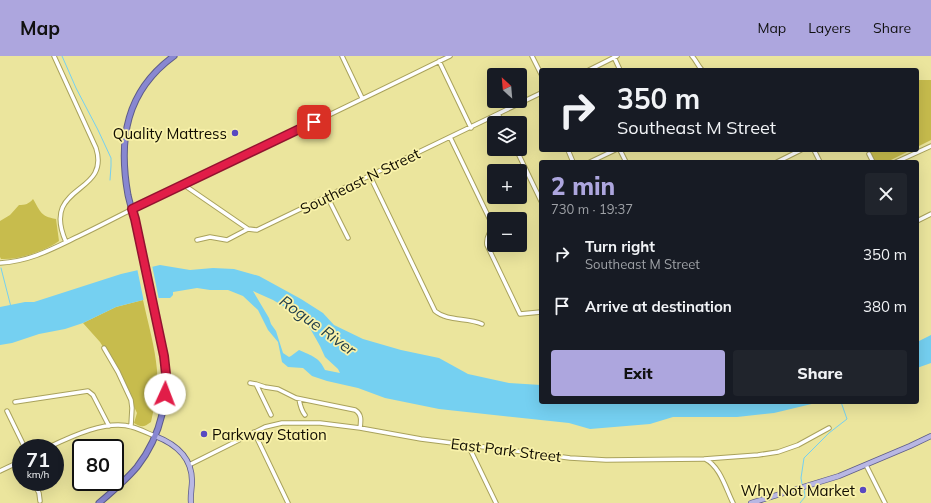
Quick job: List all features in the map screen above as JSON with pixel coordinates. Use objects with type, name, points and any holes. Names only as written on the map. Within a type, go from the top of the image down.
[{"type":"highway","points":[[98,503],[122,482],[136,467],[155,436],[163,410],[166,388],[165,362],[129,196],[124,164],[124,142],[128,120],[136,99],[146,83],[174,56]]},
{"type":"main road","points":[[155,436],[176,447],[189,465],[192,482],[190,503]]},
{"type":"main road","points":[[751,503],[827,480],[866,465],[931,436]]},
{"type":"street","points":[[54,56],[96,148],[98,157],[98,165],[92,178],[85,186],[74,192],[62,208],[60,224],[66,242]]},
{"type":"street","points":[[342,56],[362,98]]},
{"type":"street","points":[[0,263],[34,257],[450,56]]},
{"type":"street","points":[[532,56],[539,70]]},
{"type":"street","points":[[692,56],[701,68]]},
{"type":"street","points":[[593,68],[616,57],[619,68]]},
{"type":"street","points":[[439,61],[470,128]]},
{"type":"street","name":"Southeast N Street","points":[[197,240],[210,237],[227,240],[248,229],[257,230],[539,94]]},
{"type":"street","points":[[450,138],[491,222],[492,228],[487,237],[487,245],[520,314],[539,312]]},
{"type":"street","points":[[919,151],[931,146]]},
{"type":"street","points":[[594,160],[611,152]]},
{"type":"street","points":[[781,160],[797,152]]},
{"type":"street","points":[[900,160],[918,152]]},
{"type":"street","points":[[869,154],[872,160]]},
{"type":"street","points":[[519,156],[539,197]]},
{"type":"street","points":[[370,176],[435,311],[443,316],[472,320],[482,324]]},
{"type":"street","points":[[184,185],[248,229]]},
{"type":"street","points":[[327,196],[348,238]]},
{"type":"street","points":[[919,220],[931,214]]},
{"type":"street","points":[[104,348],[118,372],[131,400],[131,426]]},
{"type":"street","points":[[250,383],[278,389],[298,399],[355,410],[360,416],[360,428]]},
{"type":"street","points":[[256,384],[271,415]]},
{"type":"street","points":[[15,402],[88,391],[93,395],[109,426]]},
{"type":"street","points":[[298,399],[300,406],[306,415]]},
{"type":"street","points":[[7,411],[21,439]]},
{"type":"street","name":"East Park Street","points":[[189,465],[265,427],[290,422],[320,423],[360,428],[421,439],[532,454],[588,459],[704,459],[758,455],[778,452],[798,445],[829,428]]},
{"type":"street","points":[[64,440],[78,434],[109,426],[120,425],[131,426],[155,436]]},
{"type":"street","points":[[254,432],[288,503]]},
{"type":"street","points":[[468,445],[496,503]]},
{"type":"street","points":[[704,459],[715,467],[733,503]]},
{"type":"street","points":[[0,471],[12,465]]},
{"type":"street","points":[[866,465],[885,503]]},
{"type":"street","points":[[38,491],[40,501]]},
{"type":"shaded area","points":[[919,80],[931,80],[931,140],[919,146]]},
{"type":"shaded area","points":[[867,152],[907,152],[891,160],[871,160]]},
{"type":"shaded area","points":[[33,199],[44,215],[56,219],[59,241],[32,254],[16,258],[1,259],[0,221],[10,215],[19,205],[27,204]]},
{"type":"shaded area","points":[[143,300],[155,353],[157,377],[156,396],[151,422],[147,425],[139,426],[134,423],[137,413],[113,363],[100,342],[83,323],[116,307]]},
{"type":"water","name":"Rogue River","points":[[160,265],[190,270],[213,268],[234,269],[259,276],[323,313],[334,325],[363,339],[401,350],[439,358],[468,374],[509,383],[539,385],[539,404],[812,404],[774,413],[737,417],[673,417],[650,424],[590,429],[569,423],[439,409],[385,398],[358,388],[312,376],[303,368],[288,367],[282,362],[278,342],[268,330],[258,310],[243,296],[228,290],[197,288],[173,292],[173,295],[170,298],[143,300],[116,307],[83,323],[65,329],[39,334],[12,343],[0,345],[0,307],[25,302],[34,302],[121,274]],"holes":[[[253,291],[273,300],[298,315],[307,323],[325,357],[338,369],[340,373],[325,370],[318,360],[299,350],[289,357],[283,353],[276,331]]]},
{"type":"water","points":[[931,335],[931,363],[919,367],[919,341]]},
{"type":"pier","points":[[152,265],[159,300],[144,302],[137,268]]},
{"type":"waterway","points":[[62,56],[76,88],[111,158],[110,180]]},
{"type":"waterway","points":[[1,268],[11,307]]},
{"type":"waterway","points":[[802,484],[801,478],[804,458],[829,433],[847,419],[842,404]]},
{"type":"waterway","points":[[800,503],[805,497],[804,489]]},
{"type":"place","name":"Quality Mattress","points":[[235,133]]},
{"type":"place","name":"Parkway Station","points":[[204,434]]},
{"type":"place","name":"Why Not Market","points":[[863,490]]},
{"type":"route","points":[[165,394],[165,362],[132,209],[314,122]]}]
